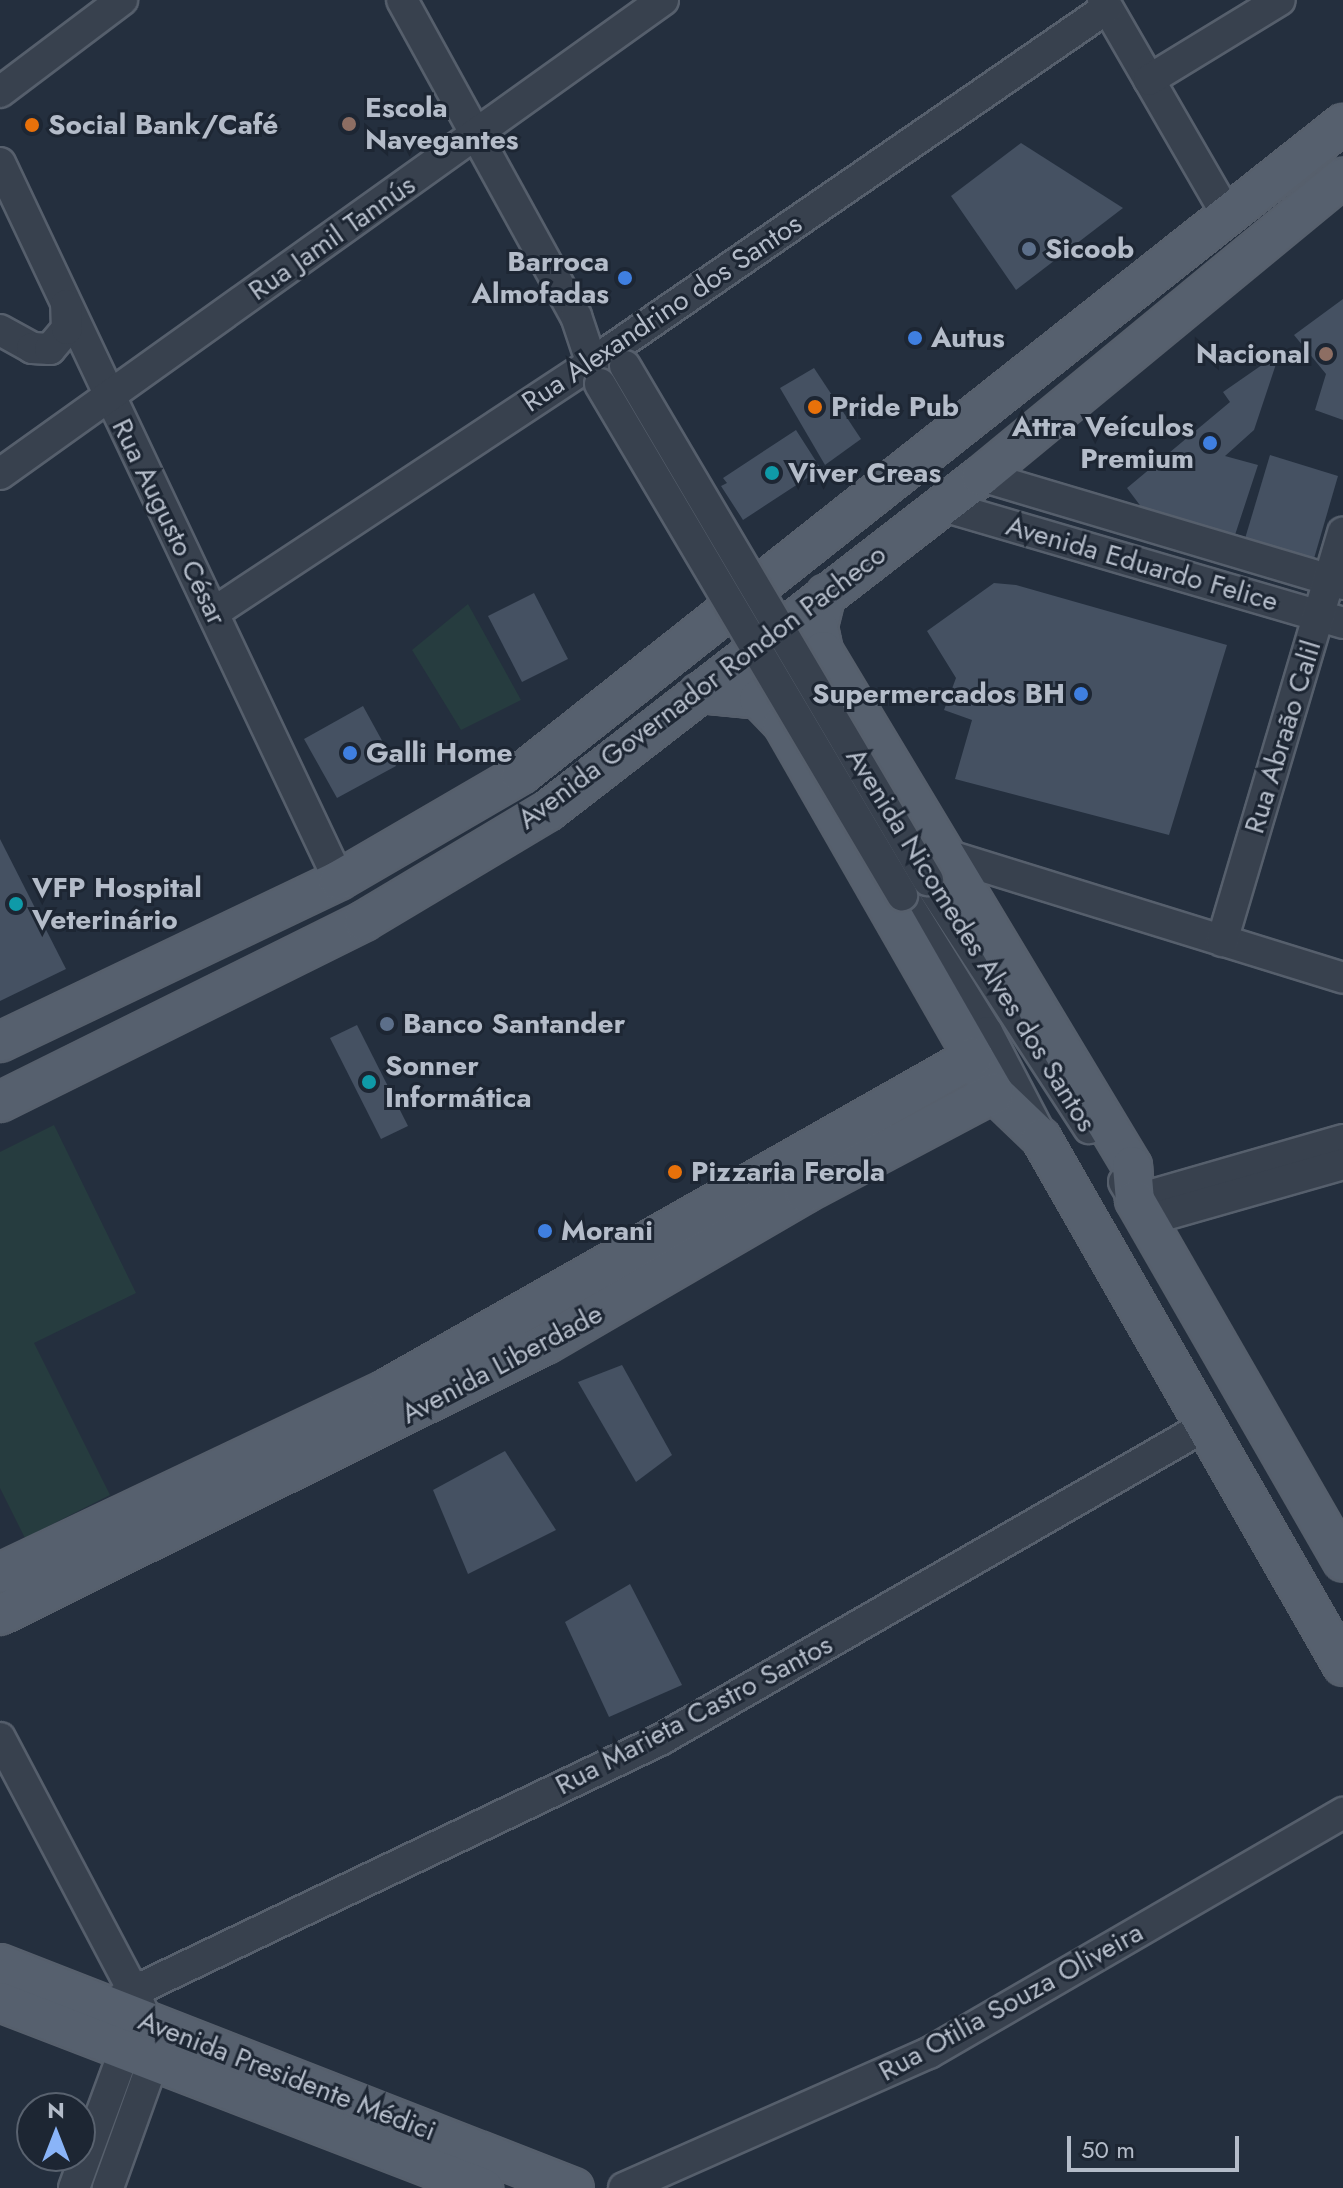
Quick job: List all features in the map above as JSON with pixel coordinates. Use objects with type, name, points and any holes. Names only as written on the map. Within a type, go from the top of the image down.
[{"type":"main road","name":"Avenida Governador Rondon Pacheco","points":[[0,1042],[339,880],[521,774],[1229,218],[1343,124]]},
{"type":"main road","name":"Avenida Governador Rondon Pacheco","points":[[0,1102],[364,921],[548,811],[981,476],[1343,178]]},
{"type":"main road","name":"Avenida Nicomedes Alves dos Santos","points":[[826,594],[818,627],[823,651],[870,732],[934,867],[1132,1166],[1141,1210],[1343,1561]]},
{"type":"main road","name":"Avenida Nicomedes Alves dos Santos","points":[[699,693],[759,699],[770,706],[807,765],[994,1093],[1041,1138],[1343,1666]]},
{"type":"main road","points":[[807,765],[813,733],[823,719],[842,717],[870,732]]},
{"type":"main road","name":"Avenida Liberdade","points":[[0,1573],[387,1389],[973,1057]]},
{"type":"main road","name":"Avenida Liberdade","points":[[0,1615],[532,1352],[805,1193],[994,1093]]},
{"type":"main road","points":[[597,1270],[617,1303]]},
{"type":"main road","name":"Avenida Presidente Médici","points":[[0,1964],[131,1999],[574,2188]]},
{"type":"main road","name":"Avenida Presidente Médici","points":[[0,2002],[483,2188]]},
{"type":"street","points":[[0,92],[122,0]]},
{"type":"street","name":"Avenida Nicomedes Alves dos Santos","points":[[402,0],[481,134],[576,316],[902,895],[987,1032],[1041,1138]]},
{"type":"street","name":"Rua Jamil Tannús","points":[[0,474],[481,134],[663,0]]},
{"type":"street","points":[[1149,80],[1280,0]]},
{"type":"street","points":[[1105,4],[1229,218]]},
{"type":"street","name":"Rua Alexandrino dos Santos","points":[[213,613],[606,366],[1105,4]]},
{"type":"street","name":"Rua Augusto César","points":[[0,163],[339,880]]},
{"type":"street","points":[[0,330],[32,348],[50,349],[63,340],[67,329],[66,305]]},
{"type":"street","name":"Avenida Nicomedes Alves dos Santos","points":[[606,366],[934,867]]},
{"type":"street","name":"Avenida Eduardo Felice","points":[[981,476],[1336,582]]},
{"type":"street","name":"Avenida Eduardo Felice","points":[[940,505],[1331,619]]},
{"type":"street","points":[[1133,561],[1144,524]]},
{"type":"street","name":"Rua Abraão Calil","points":[[1222,941],[1331,619],[1343,533]]},
{"type":"street","points":[[934,867],[1222,941],[1343,978]]},
{"type":"street","points":[[1141,1210],[1343,1140]]},
{"type":"street","points":[[1141,1210],[1343,1164]]},
{"type":"street","name":"Rua Marieta Castro Santos","points":[[131,1999],[660,1740],[1205,1426]]},
{"type":"street","points":[[0,1738],[131,1999],[138,2057],[108,2188]]},
{"type":"street","name":"Rua Otilia Souza Oliveira","points":[[624,2188],[929,2053],[1343,1813]]},
{"type":"street","points":[[74,2188],[138,2057]]},
{"type":"green space","points":[[468,604],[521,700],[461,730],[412,650]]},
{"type":"green space","points":[[54,1125],[136,1293],[34,1343],[110,1495],[25,1538],[0,1488],[0,1152]]},
{"type":"building","name":"Sicoob","points":[[1021,143],[1123,208],[1016,290],[951,196]]},
{"type":"building","name":"Nacional","points":[[1343,299],[1343,420],[1315,410],[1326,374],[1294,335]]},
{"type":"building","name":"Attra Veículos Premium","points":[[1272,358],[1277,361],[1254,430],[1225,456],[1258,465],[1234,538],[1148,516],[1127,488],[1230,402],[1223,392]]},
{"type":"building","name":"Pride Pub","points":[[814,368],[861,439],[825,465],[780,388]]},
{"type":"building","name":"Viver Creas","points":[[796,430],[821,469],[743,520],[721,486],[727,483],[723,478]]},
{"type":"building","points":[[1270,455],[1338,476],[1313,562],[1244,542]]},
{"type":"building","name":"Supermercados BH","points":[[994,583],[1016,585],[1227,645],[1169,835],[955,779],[972,720],[944,710],[956,678],[927,631]]},
{"type":"building","points":[[534,593],[568,659],[522,682],[488,616]]},
{"type":"building","name":"Galli Home","points":[[363,706],[396,766],[337,798],[304,739]]},
{"type":"building","name":"VFP Hospital Veterinário","points":[[0,839],[66,969],[0,1001]]},
{"type":"building","name":"Sonner Informática","points":[[357,1025],[408,1126],[381,1139],[330,1038]]},
{"type":"building","points":[[622,1365],[672,1455],[636,1482],[578,1382]]},
{"type":"building","points":[[505,1451],[556,1530],[468,1574],[433,1490]]},
{"type":"building","points":[[630,1584],[682,1685],[609,1717],[565,1622]]},
{"type":"place","name":"Escola Navegantes","points":[[349,124]]},
{"type":"place","name":"Social Bank/Café","points":[[32,125]]},
{"type":"place","name":"Sicoob","points":[[1029,249]]},
{"type":"place","name":"Barroca Almofadas","points":[[625,278]]},
{"type":"place","name":"Autus","points":[[915,338]]},
{"type":"place","name":"Nacional","points":[[1326,354]]},
{"type":"place","name":"Pride Pub","points":[[815,407]]},
{"type":"place","name":"Attra Veículos Premium","points":[[1210,443]]},
{"type":"place","name":"Viver Creas","points":[[772,473]]},
{"type":"place","name":"Supermercados BH","points":[[1081,694]]},
{"type":"place","name":"Galli Home","points":[[350,753]]},
{"type":"place","name":"VFP Hospital Veterinário","points":[[16,904]]},
{"type":"place","name":"Banco Santander","points":[[387,1024]]},
{"type":"place","name":"Sonner Informática","points":[[369,1082]]},
{"type":"place","name":"Pizzaria Ferola","points":[[675,1172]]},
{"type":"place","name":"Morani","points":[[545,1231]]}]
